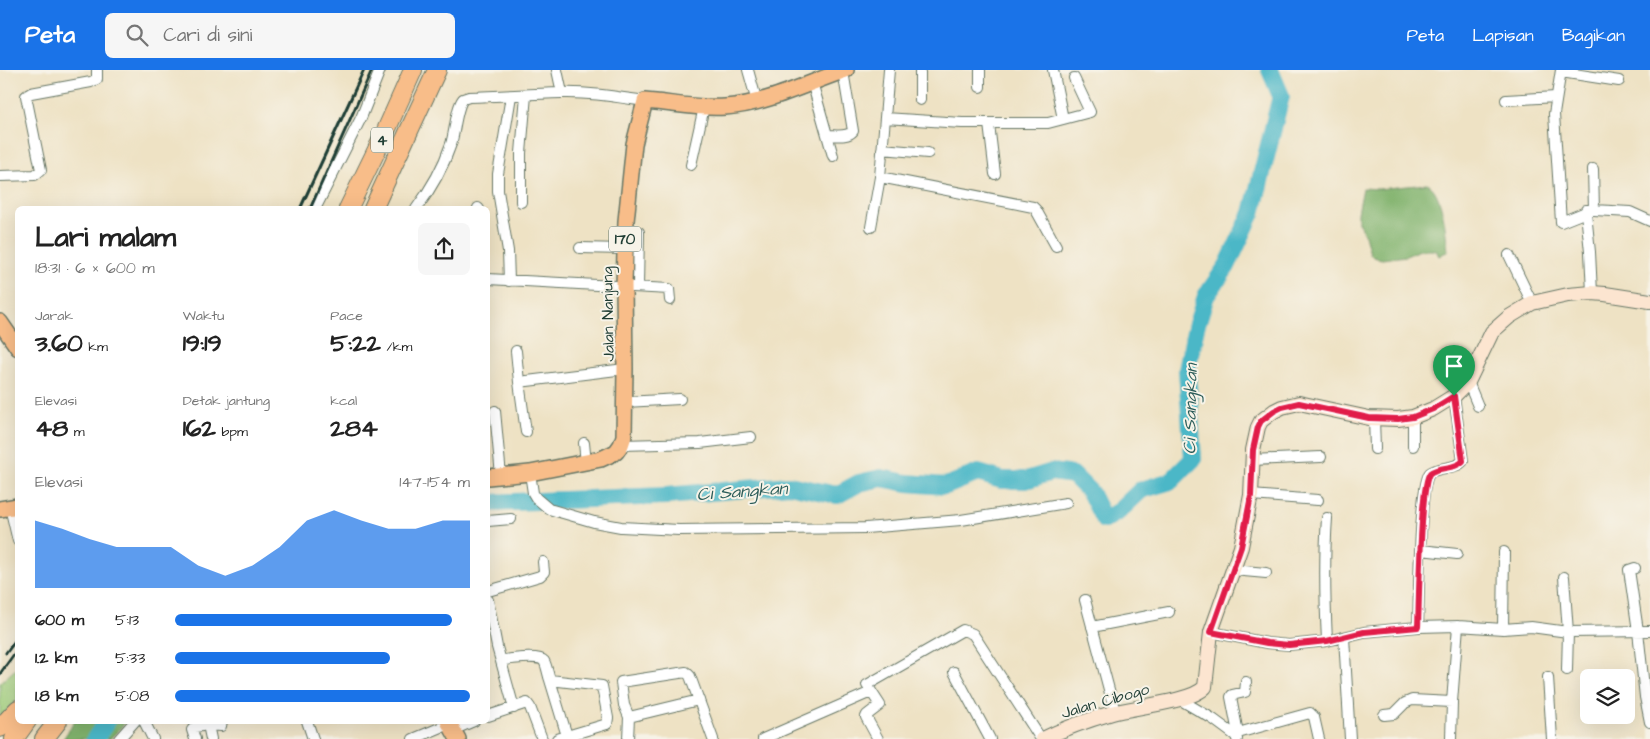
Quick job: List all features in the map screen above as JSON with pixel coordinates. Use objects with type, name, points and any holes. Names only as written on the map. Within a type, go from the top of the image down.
[{"type":"highway","name":"4","points":[[349,206],[413,70]]},
{"type":"highway","name":"4","points":[[374,206],[437,70]]},
{"type":"highway","points":[[0,728],[15,712]]},
{"type":"highway","points":[[14,739],[25,724]]},
{"type":"highway","points":[[44,739],[56,724]]},
{"type":"main road","points":[[645,101],[724,108],[757,102],[844,71]]},
{"type":"main road","name":"Jalan Nanjung","points":[[621,445],[624,436],[624,402],[631,286],[624,249],[628,184],[634,144],[645,101]]},
{"type":"main road","points":[[8,329],[15,342]]},
{"type":"main road","points":[[494,476],[530,473],[586,463],[609,456],[616,452],[621,445]]},
{"type":"street","points":[[0,176],[35,174],[41,170],[27,95],[91,82],[97,79],[97,70]]},
{"type":"street","points":[[317,206],[361,118],[380,70]]},
{"type":"street","points":[[557,70],[562,93]]},
{"type":"street","points":[[748,70],[757,102]]},
{"type":"street","points":[[871,227],[880,176],[889,70]]},
{"type":"street","points":[[920,70],[920,100]]},
{"type":"street","points":[[980,70],[980,88]]},
{"type":"street","points":[[1053,70],[1063,119]]},
{"type":"street","points":[[828,135],[849,135],[853,131],[844,71]]},
{"type":"street","points":[[1619,81],[1561,71],[1556,97],[1554,124],[1561,222],[1588,214],[1630,212],[1650,221]]},
{"type":"street","points":[[885,118],[989,124],[1048,124],[1090,112],[1074,78]]},
{"type":"street","points":[[812,82],[833,156]]},
{"type":"street","points":[[418,206],[445,160],[456,126],[461,101],[469,97],[562,93],[614,96],[645,101]]},
{"type":"street","points":[[509,281],[508,251],[498,191],[498,174],[511,96]]},
{"type":"street","points":[[521,202],[521,153],[526,96]]},
{"type":"street","points":[[1506,100],[1556,97]]},
{"type":"street","points":[[691,165],[704,107]]},
{"type":"street","points":[[989,124],[995,174]]},
{"type":"street","points":[[882,149],[928,153]]},
{"type":"street","points":[[1592,294],[1588,214],[1593,168]]},
{"type":"street","points":[[880,176],[1033,207],[1056,246]]},
{"type":"street","points":[[631,286],[639,232]]},
{"type":"street","points":[[580,248],[624,249]]},
{"type":"street","points":[[1509,255],[1532,303]]},
{"type":"street","points":[[490,279],[669,289],[670,300]]},
{"type":"street","points":[[1650,301],[1605,294],[1592,294],[1562,296],[1532,303],[1509,317],[1492,332],[1468,382],[1454,396],[1433,409],[1413,417],[1398,419],[1374,418],[1299,403],[1274,411],[1261,421],[1255,436],[1251,496],[1241,547],[1211,632],[1267,643],[1289,645],[1327,641],[1373,631],[1418,627],[1458,626],[1503,629],[1531,627],[1568,632],[1650,631]]},
{"type":"street","points":[[516,350],[526,432]]},
{"type":"street","points":[[519,382],[626,369]]},
{"type":"street","points":[[1468,382],[1478,406]]},
{"type":"street","points":[[1418,627],[1422,514],[1429,475],[1432,472],[1458,465],[1463,461],[1454,396]]},
{"type":"street","points":[[624,402],[680,399]]},
{"type":"street","points":[[494,476],[495,411]]},
{"type":"street","points":[[1413,417],[1413,446]]},
{"type":"street","points":[[1374,418],[1375,449]]},
{"type":"street","points":[[621,445],[700,443],[751,437]]},
{"type":"street","points":[[584,443],[586,463]]},
{"type":"street","points":[[1252,460],[1321,456]]},
{"type":"street","points":[[530,473],[533,493],[542,505],[549,509],[594,522],[621,527],[679,530],[866,528],[961,520],[1066,503]]},
{"type":"street","points":[[1251,496],[1318,500]]},
{"type":"street","points":[[9,507],[15,530]]},
{"type":"street","points":[[1327,518],[1324,584],[1327,641]]},
{"type":"street","points":[[490,521],[511,519]]},
{"type":"street","points":[[1421,550],[1457,554]]},
{"type":"street","points":[[1503,629],[1504,552]]},
{"type":"street","points":[[490,590],[540,576],[544,572],[543,562]]},
{"type":"street","points":[[1635,568],[1630,568],[1629,570],[1645,697],[1650,722]]},
{"type":"street","points":[[1233,570],[1266,573]]},
{"type":"street","points":[[1564,577],[1568,632],[1568,670]]},
{"type":"street","points":[[1085,600],[1115,712]]},
{"type":"street","points":[[490,609],[501,661],[514,708]]},
{"type":"street","points":[[1092,627],[1169,612]]},
{"type":"street","points":[[1451,739],[1458,626]]},
{"type":"street","points":[[878,739],[866,717],[880,706],[867,686],[868,684],[963,630],[973,634],[1042,739]]},
{"type":"street","name":"Jalan Cibogo","points":[[1042,739],[1082,722],[1115,712],[1179,699],[1200,692],[1205,687],[1211,632]]},
{"type":"street","points":[[1344,637],[1350,739]]},
{"type":"street","points":[[501,661],[520,658],[541,659],[544,662],[550,680],[562,738],[604,726],[608,722],[602,686]]},
{"type":"street","points":[[550,680],[602,686],[686,672],[690,676],[714,739]]},
{"type":"street","points":[[954,672],[990,739]]},
{"type":"street","points":[[1548,677],[1552,739]]},
{"type":"street","points":[[621,682],[624,705],[630,716],[628,739]]},
{"type":"street","points":[[1237,736],[1231,698],[1232,695],[1245,692],[1246,682]]},
{"type":"street","points":[[763,739],[871,692]]},
{"type":"street","points":[[1179,699],[1237,736]]},
{"type":"street","points":[[630,716],[700,700]]},
{"type":"street","points":[[1384,715],[1394,714],[1405,703],[1412,700],[1452,702]]},
{"type":"street","points":[[490,715],[525,704],[529,705],[542,739]]},
{"type":"street","points":[[1237,736],[1310,714],[1314,717],[1319,739]]},
{"type":"street","points":[[119,739],[132,724]]},
{"type":"street","points":[[146,724],[153,739]]},
{"type":"street","points":[[195,739],[193,729],[208,725],[221,726],[221,724]]},
{"type":"street","points":[[309,724],[313,739]]},
{"type":"street","points":[[413,739],[466,724]]},
{"type":"street","points":[[208,725],[211,739]]},
{"type":"green space","points":[[1427,184],[1437,195],[1440,204],[1445,224],[1448,251],[1439,256],[1436,250],[1420,250],[1406,256],[1382,259],[1373,257],[1370,254],[1365,235],[1358,222],[1363,188],[1378,189]]},
{"type":"green space","points":[[15,670],[15,702],[0,718],[0,683]]},
{"type":"green space","points":[[73,724],[124,724],[110,739],[63,739]]},
{"type":"waterway","name":"Ci Sangkan","points":[[490,503],[666,496],[789,485],[837,495],[859,483],[881,478],[907,483],[946,486],[978,473],[1002,480],[1026,480],[1052,472],[1073,475],[1090,492],[1104,520],[1119,511],[1141,490],[1171,481],[1193,459],[1187,370],[1196,327],[1206,296],[1227,266],[1252,213],[1281,96],[1270,70]]},
{"type":"waterway","name":"Ci Sangkan","points":[[95,739],[105,724]]},
{"type":"railway","points":[[301,206],[364,70]]},
{"type":"railway","points":[[311,206],[372,70]]},
{"type":"railway","points":[[6,653],[15,641]]},
{"type":"railway","points":[[0,674],[15,653]]},
{"type":"route","points":[[1454,396],[1463,461],[1458,465],[1432,472],[1429,475],[1422,514],[1418,627],[1364,632],[1327,641],[1289,645],[1267,643],[1211,632],[1241,547],[1251,496],[1250,481],[1255,436],[1261,421],[1282,407],[1299,403],[1369,418],[1398,419],[1413,417],[1426,412],[1454,396]]}]
